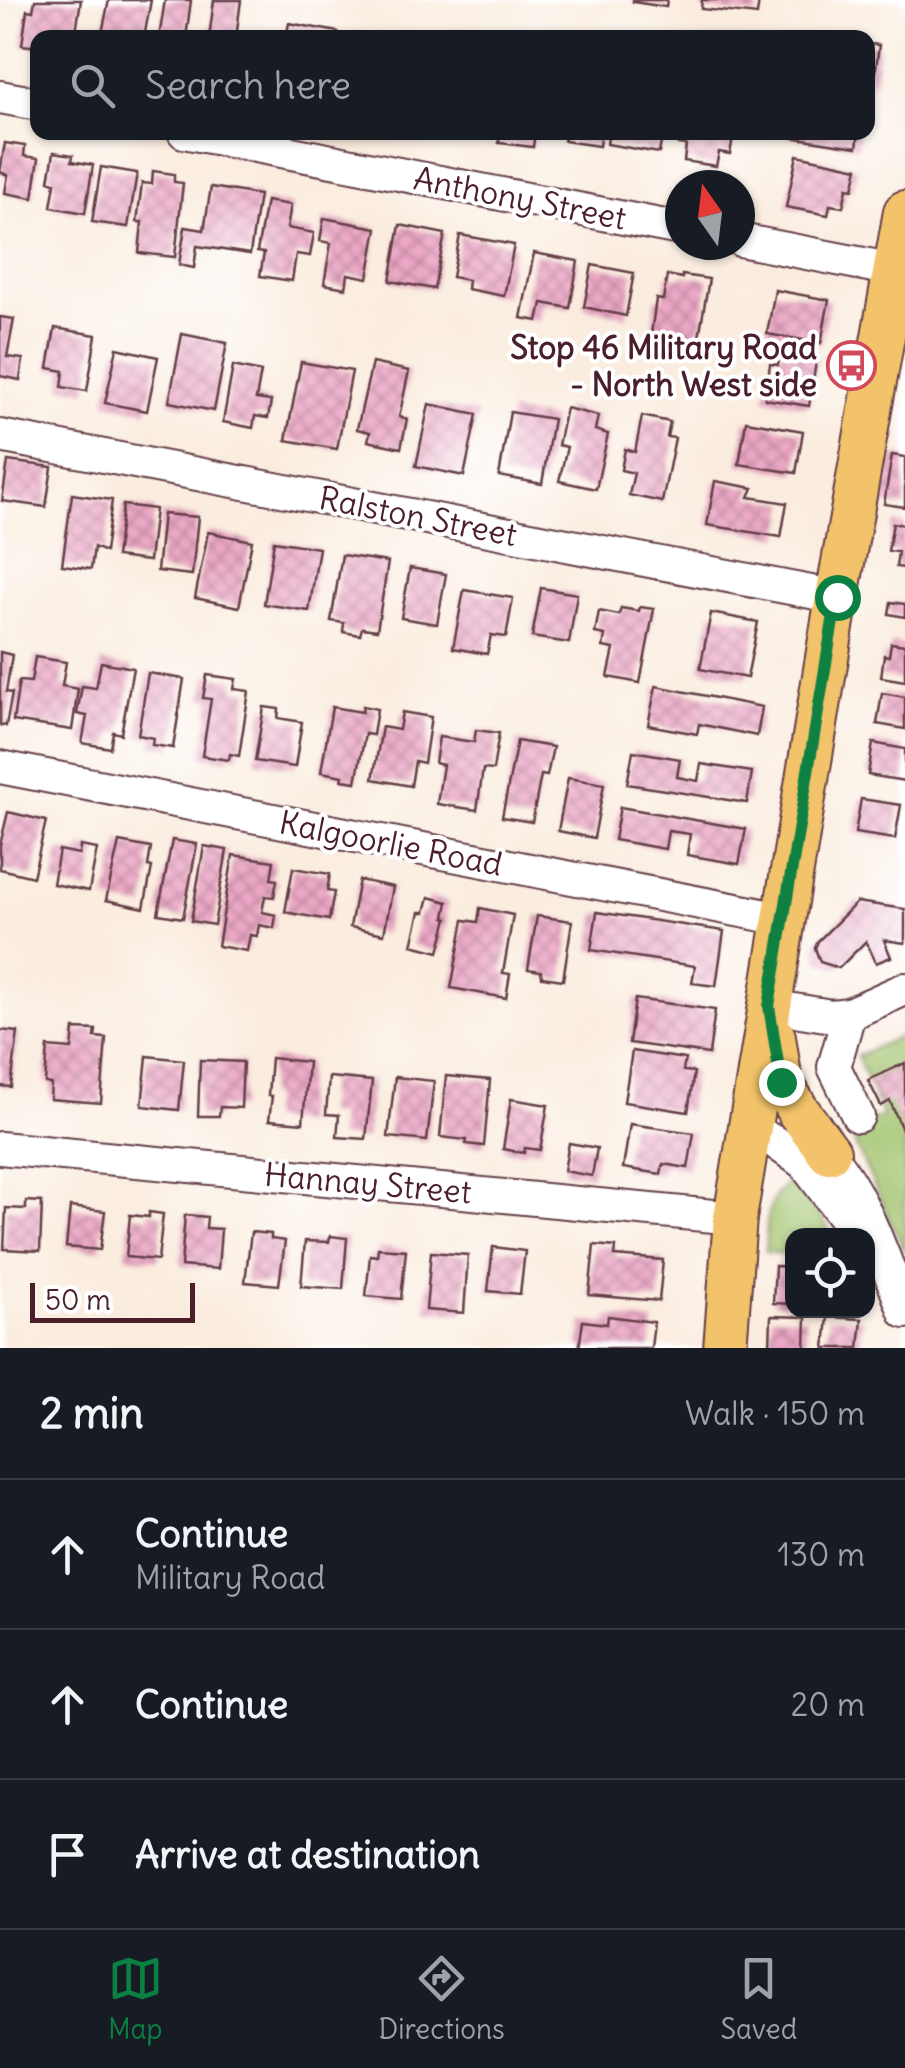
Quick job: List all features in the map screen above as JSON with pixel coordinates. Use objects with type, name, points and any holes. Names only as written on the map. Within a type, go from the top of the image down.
[{"type":"main road","points":[[725,1348],[735,1218],[837,597],[901,239]]},
{"type":"main road","points":[[769,1006],[781,1082],[829,1152]]},
{"type":"street","points":[[0,97],[30,103]]},
{"type":"street","name":"Anthony Street","points":[[225,140],[665,225]]},
{"type":"street","points":[[755,240],[901,239]]},
{"type":"street","name":"Ralston Street","points":[[0,436],[837,597]]},
{"type":"street","name":"Kalgoorlie Road","points":[[0,766],[783,919]]},
{"type":"street","points":[[769,1006],[832,1016],[849,1014],[905,989]]},
{"type":"street","points":[[849,1014],[834,1067],[858,1116]]},
{"type":"street","points":[[752,1115],[784,1118],[829,1152],[858,1196],[905,1312]]},
{"type":"street","points":[[752,1115],[776,1143],[804,1162],[852,1228]]},
{"type":"street","name":"Hannay Street","points":[[0,1148],[735,1218]]},
{"type":"street","points":[[875,1268],[905,1324]]},
{"type":"green space","points":[[905,1034],[905,1252],[855,1144],[855,1128],[883,1116],[857,1056]]},
{"type":"green space","points":[[789,1182],[828,1228],[785,1228],[785,1254],[765,1252],[771,1204]]},
{"type":"building","points":[[35,0],[81,0],[76,30],[30,30],[30,46],[22,45],[27,10],[33,11]]},
{"type":"building","points":[[109,0],[151,0],[145,30],[103,30]]},
{"type":"building","points":[[165,0],[191,0],[187,30],[160,30]]},
{"type":"building","points":[[214,0],[241,0],[237,30],[210,30]]},
{"type":"building","points":[[633,0],[667,0],[666,7]]},
{"type":"building","points":[[702,0],[759,0],[757,15],[701,9]]},
{"type":"building","points":[[289,23],[327,30],[288,30]]},
{"type":"building","points":[[499,140],[534,140],[533,147]]},
{"type":"building","points":[[564,140],[600,140],[599,146]]},
{"type":"building","points":[[608,140],[661,140],[659,153],[607,144]]},
{"type":"building","points":[[679,140],[733,140],[730,154],[719,152],[716,166],[684,161],[686,145],[678,144]]},
{"type":"building","points":[[810,140],[858,140],[857,147]]},
{"type":"building","points":[[5,143],[25,146],[24,156],[39,158],[33,198],[5,193],[8,175],[0,172]]},
{"type":"building","points":[[54,152],[73,155],[72,161],[93,165],[85,213],[51,207],[55,183],[49,181]]},
{"type":"building","points":[[797,155],[858,168],[853,189],[847,188],[843,207],[830,205],[828,215],[786,207]]},
{"type":"building","points":[[101,167],[137,173],[128,227],[92,222]]},
{"type":"building","points":[[153,171],[174,174],[174,182],[183,183],[175,257],[139,253],[142,222],[137,222],[142,183],[152,184]]},
{"type":"building","points":[[211,187],[259,195],[250,254],[197,246],[194,268],[179,265],[185,227],[204,230]]},
{"type":"building","points":[[266,201],[291,205],[287,228],[314,233],[310,256],[296,254],[292,281],[260,276],[264,253],[257,252]]},
{"type":"building","points":[[324,218],[377,228],[368,278],[348,274],[346,288],[324,284],[331,243],[320,241]]},
{"type":"building","points":[[400,225],[445,234],[434,289],[390,281]]},
{"type":"building","points":[[460,235],[514,245],[504,296],[467,289],[468,280],[452,277]]},
{"type":"building","points":[[534,253],[578,261],[570,308],[542,303],[538,321],[521,318]]},
{"type":"building","points":[[592,265],[634,273],[626,316],[584,307]]},
{"type":"building","points":[[667,275],[709,279],[697,349],[650,341],[656,299],[663,300]]},
{"type":"building","points":[[775,290],[829,300],[821,343],[767,334]]},
{"type":"building","points":[[0,317],[14,319],[7,357],[23,359],[20,380],[0,376]]},
{"type":"building","points":[[55,328],[96,335],[87,391],[62,387],[64,371],[48,368]]},
{"type":"building","points":[[182,334],[227,343],[214,411],[169,402]]},
{"type":"building","points":[[117,348],[158,357],[147,411],[105,403]]},
{"type":"building","points":[[780,351],[817,356],[809,406],[765,399],[770,364],[778,365]]},
{"type":"building","points":[[301,362],[352,371],[337,449],[286,440]]},
{"type":"building","points":[[372,363],[409,371],[399,417],[407,419],[401,448],[368,441],[370,432],[357,429]]},
{"type":"building","points":[[233,366],[261,372],[256,399],[271,401],[268,418],[255,416],[253,428],[223,422]]},
{"type":"building","points":[[429,404],[477,414],[464,476],[416,466]]},
{"type":"building","points":[[566,408],[598,416],[595,430],[608,434],[596,489],[559,481],[567,447],[558,445]]},
{"type":"building","points":[[510,412],[553,419],[542,484],[499,476]]},
{"type":"building","points":[[642,416],[670,422],[667,437],[675,438],[662,502],[629,495],[634,473],[621,470],[625,449],[635,452]]},
{"type":"building","points":[[746,421],[803,431],[796,473],[739,464]]},
{"type":"building","points":[[892,455],[905,457],[905,507],[884,504]]},
{"type":"building","points":[[8,461],[52,467],[46,507],[2,501]]},
{"type":"building","points":[[715,481],[753,488],[749,497],[787,503],[781,537],[707,525]]},
{"type":"building","points":[[72,494],[112,500],[105,552],[94,547],[91,569],[62,565]]},
{"type":"building","points":[[123,505],[155,509],[149,561],[116,557]]},
{"type":"building","points":[[163,514],[198,517],[192,575],[157,571]]},
{"type":"building","points":[[893,523],[905,525],[905,568],[896,567],[898,552],[888,551]]},
{"type":"building","points":[[208,532],[252,541],[239,607],[195,598]]},
{"type":"building","points":[[274,541],[319,548],[309,611],[264,604]]},
{"type":"building","points":[[342,555],[388,562],[377,630],[362,628],[360,635],[343,632],[344,623],[331,621]]},
{"type":"building","points":[[410,568],[446,574],[437,624],[401,618]]},
{"type":"building","points":[[541,588],[577,594],[569,643],[532,637]]},
{"type":"building","points":[[464,590],[513,598],[506,637],[491,635],[487,654],[453,648]]},
{"type":"building","points":[[891,602],[905,604],[905,617],[889,614]]},
{"type":"building","points":[[640,607],[654,609],[640,683],[608,677],[614,649],[603,647],[605,635],[595,633],[599,611],[619,615],[621,608],[639,611]]},
{"type":"building","points":[[711,613],[758,622],[747,678],[700,669]]},
{"type":"building","points":[[891,643],[905,645],[905,681],[881,677],[884,655],[889,656]]},
{"type":"building","points":[[0,652],[12,655],[6,692],[12,693],[6,726],[0,725]]},
{"type":"building","points":[[35,657],[66,662],[62,686],[78,689],[72,730],[13,721],[19,681],[31,682]]},
{"type":"building","points":[[101,662],[133,668],[121,734],[113,732],[110,748],[82,743],[87,716],[77,714],[82,686],[96,688]]},
{"type":"building","points":[[148,673],[184,679],[173,748],[152,745],[153,738],[138,735]]},
{"type":"building","points":[[207,675],[236,679],[234,689],[249,691],[239,756],[230,754],[229,760],[202,756],[211,699],[203,698]]},
{"type":"building","points":[[656,686],[762,707],[757,736],[699,724],[697,734],[648,725]]},
{"type":"building","points":[[882,693],[905,697],[905,729],[877,724]]},
{"type":"building","points":[[363,706],[377,709],[373,735],[365,734],[356,782],[321,772],[332,707],[362,712]]},
{"type":"building","points":[[264,707],[279,709],[278,718],[302,722],[295,767],[255,761]]},
{"type":"building","points":[[402,712],[431,717],[424,763],[415,761],[411,786],[373,779],[382,727],[399,730]]},
{"type":"building","points":[[476,730],[499,733],[493,770],[483,769],[477,810],[437,804],[443,765],[435,763],[439,737],[474,742]]},
{"type":"building","points":[[517,741],[553,747],[547,776],[541,775],[532,822],[502,817]]},
{"type":"building","points":[[873,743],[905,749],[905,781],[868,775]]},
{"type":"building","points":[[633,751],[680,759],[677,777],[698,781],[701,764],[752,772],[747,803],[627,784]]},
{"type":"building","points":[[568,778],[604,784],[594,838],[558,831]]},
{"type":"building","points":[[861,799],[901,805],[895,839],[855,833]]},
{"type":"building","points":[[620,807],[746,829],[739,864],[687,855],[690,834],[668,831],[665,849],[614,840]]},
{"type":"building","points":[[8,812],[46,821],[33,877],[0,869],[0,845]]},
{"type":"building","points":[[172,840],[197,844],[183,918],[158,914]]},
{"type":"building","points":[[119,842],[151,848],[148,866],[152,867],[144,908],[106,900]]},
{"type":"building","points":[[80,846],[97,849],[89,891],[53,884],[59,850],[79,854]]},
{"type":"building","points":[[204,846],[227,850],[214,925],[191,921]]},
{"type":"building","points":[[233,855],[274,861],[271,879],[277,880],[274,897],[265,896],[262,912],[276,915],[274,928],[259,925],[257,936],[250,935],[247,951],[218,946]]},
{"type":"building","points":[[293,868],[330,874],[327,891],[334,892],[329,920],[285,912]]},
{"type":"building","points":[[359,880],[393,887],[384,934],[350,927]]},
{"type":"building","points":[[429,897],[448,902],[439,952],[412,945],[420,912],[425,912]]},
{"type":"building","points":[[857,902],[905,909],[905,943],[884,940],[891,957],[876,963],[866,941],[839,968],[820,962],[815,948],[818,941]]},
{"type":"building","points":[[480,908],[513,915],[503,973],[510,974],[506,998],[451,988],[464,920],[478,922]]},
{"type":"building","points":[[597,912],[724,931],[716,986],[692,983],[695,966],[591,950]]},
{"type":"building","points":[[537,916],[572,921],[563,980],[542,977],[541,971],[528,969]]},
{"type":"building","points":[[635,999],[715,1010],[709,1054],[629,1043]]},
{"type":"building","points":[[74,1029],[96,1030],[95,1037],[106,1038],[101,1103],[50,1099],[51,1084],[45,1083],[48,1047],[72,1049]]},
{"type":"building","points":[[0,1030],[18,1032],[11,1087],[0,1086]]},
{"type":"building","points":[[632,1051],[685,1059],[683,1071],[694,1072],[688,1112],[624,1102]]},
{"type":"building","points":[[147,1056],[184,1060],[179,1110],[142,1106]]},
{"type":"building","points":[[271,1058],[308,1062],[303,1123],[269,1120]]},
{"type":"building","points":[[200,1060],[243,1062],[241,1108],[220,1107],[219,1116],[198,1116]]},
{"type":"building","points":[[905,1063],[905,1137],[890,1101],[881,1106],[868,1080]]},
{"type":"building","points":[[446,1076],[490,1080],[484,1146],[440,1137]]},
{"type":"building","points":[[329,1077],[372,1081],[366,1139],[337,1137],[339,1115],[326,1114]]},
{"type":"building","points":[[395,1077],[434,1081],[427,1141],[388,1137]]},
{"type":"building","points":[[511,1099],[548,1105],[540,1150],[525,1148],[524,1153],[503,1149]]},
{"type":"building","points":[[630,1124],[694,1133],[688,1168],[663,1164],[661,1174],[623,1168]]},
{"type":"building","points":[[569,1143],[597,1148],[592,1176],[564,1171]]},
{"type":"building","points":[[26,1201],[42,1202],[40,1251],[4,1249],[6,1208],[26,1209]]},
{"type":"building","points":[[70,1207],[105,1211],[100,1250],[66,1247]]},
{"type":"building","points":[[149,1212],[163,1214],[158,1260],[126,1257],[130,1215],[149,1217]]},
{"type":"building","points":[[185,1215],[207,1217],[206,1228],[221,1229],[218,1269],[181,1266]]},
{"type":"building","points":[[251,1232],[271,1234],[271,1239],[285,1241],[279,1285],[245,1282]]},
{"type":"building","points":[[330,1236],[347,1238],[343,1289],[301,1286],[305,1241],[329,1242]]},
{"type":"building","points":[[594,1245],[616,1247],[615,1256],[663,1260],[659,1301],[589,1295]]},
{"type":"building","points":[[493,1247],[525,1251],[520,1294],[488,1291]]},
{"type":"building","points":[[378,1248],[406,1250],[401,1299],[366,1296],[370,1255],[377,1256]]},
{"type":"building","points":[[431,1252],[468,1255],[464,1313],[426,1310]]},
{"type":"building","points":[[775,1266],[785,1267],[785,1304],[773,1303]]},
{"type":"building","points":[[608,1316],[654,1322],[651,1348],[579,1348],[583,1321],[607,1324]]},
{"type":"building","points":[[771,1316],[806,1318],[805,1348],[770,1348]]},
{"type":"building","points":[[828,1318],[862,1319],[859,1348],[825,1348]]},
{"type":"place","name":"Stop 46 Military Road - North West side","points":[[852,365]]},
{"type":"route","points":[[781,1082],[769,1006],[837,597]]}]
